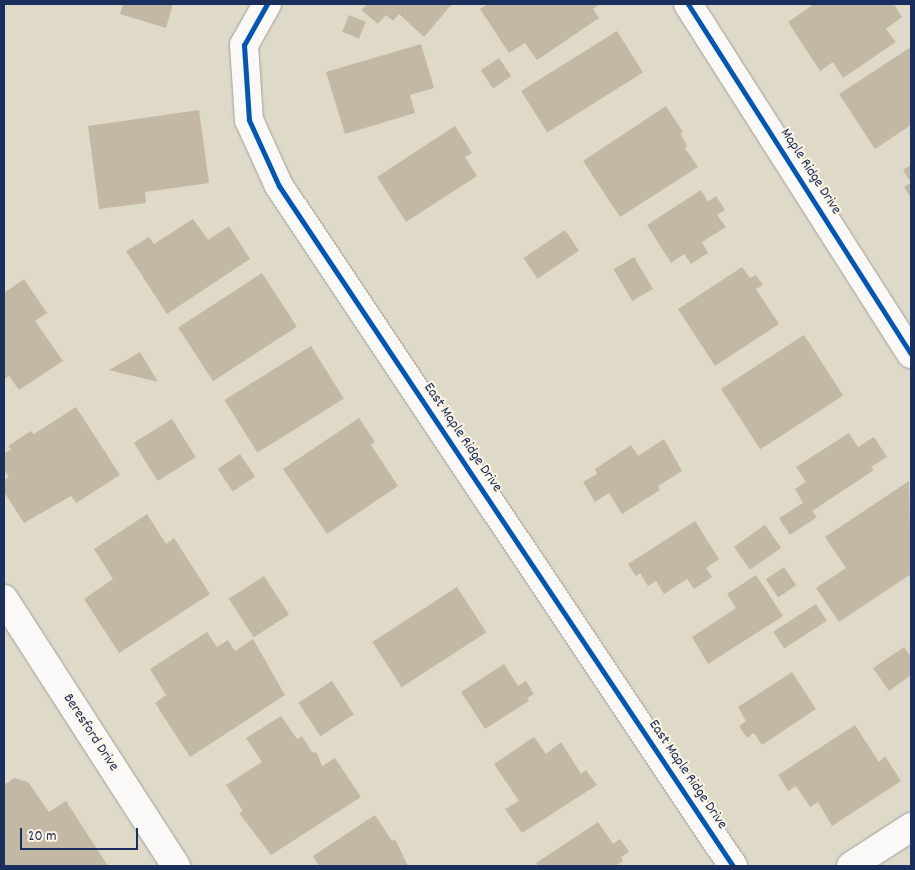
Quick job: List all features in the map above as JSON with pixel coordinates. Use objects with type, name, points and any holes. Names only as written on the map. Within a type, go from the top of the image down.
[{"type":"street","name":"East Maple Ridge Drive","points":[[267,4],[244,46],[249,120],[279,186],[733,866]]},
{"type":"street","name":"Maple Ridge Drive","points":[[688,4],[911,354]]},
{"type":"street","name":"Beresford Drive","points":[[4,599],[176,866]]},
{"type":"street","points":[[851,866],[911,827]]},
{"type":"building","points":[[123,4],[173,4],[166,28],[120,14]]},
{"type":"building","points":[[367,4],[452,4],[424,37],[399,14],[393,21],[386,15],[378,24],[361,10]]},
{"type":"building","points":[[488,4],[600,4],[593,9],[599,18],[537,60],[525,43],[509,53],[480,9]]},
{"type":"building","points":[[814,4],[894,4],[902,17],[886,29],[896,42],[843,78],[833,62],[820,71],[788,22]]},
{"type":"building","points":[[349,15],[366,22],[359,38],[342,32]]},
{"type":"building","points":[[617,31],[643,73],[547,132],[521,91]]},
{"type":"building","points":[[421,44],[434,88],[410,95],[415,113],[345,134],[326,72]]},
{"type":"building","points":[[911,47],[911,125],[875,149],[839,94]]},
{"type":"building","points":[[499,58],[511,76],[493,89],[481,70]]},
{"type":"building","points":[[666,106],[683,132],[680,133],[687,146],[685,148],[698,167],[620,217],[583,161]]},
{"type":"building","points":[[199,110],[209,183],[145,192],[146,203],[99,209],[88,126]]},
{"type":"building","points":[[455,126],[472,153],[465,157],[477,176],[406,222],[377,177]]},
{"type":"building","points":[[911,165],[911,183],[903,170]]},
{"type":"building","points":[[911,183],[911,198],[904,187]]},
{"type":"building","points":[[701,190],[708,202],[716,196],[725,210],[717,215],[726,227],[702,242],[708,253],[691,264],[684,254],[671,263],[647,225]]},
{"type":"building","points":[[193,219],[208,240],[229,226],[250,259],[167,314],[126,251],[149,237],[154,244]]},
{"type":"building","points":[[565,230],[579,251],[538,279],[524,258]]},
{"type":"building","points":[[634,257],[653,289],[632,301],[613,269]]},
{"type":"building","points":[[742,267],[750,278],[756,275],[763,285],[756,289],[779,324],[715,366],[678,309]]},
{"type":"building","points":[[262,273],[297,327],[213,381],[178,327]]},
{"type":"building","points":[[24,279],[47,313],[35,321],[63,361],[19,390],[9,376],[4,379],[4,293]]},
{"type":"building","points":[[804,335],[843,395],[760,449],[721,389]]},
{"type":"building","points":[[311,346],[344,399],[257,453],[224,400]]},
{"type":"building","points":[[140,352],[158,382],[109,370]]},
{"type":"building","points":[[76,407],[120,475],[76,503],[71,496],[24,523],[4,492],[4,480],[9,477],[4,469],[4,454],[11,449],[8,446],[31,431],[34,434]]},
{"type":"building","points":[[359,418],[375,442],[371,445],[398,486],[327,534],[283,469]]},
{"type":"building","points":[[172,419],[196,457],[158,481],[134,443]]},
{"type":"building","points":[[849,433],[858,447],[874,437],[887,457],[871,467],[874,470],[812,511],[817,517],[790,535],[779,518],[803,503],[795,489],[806,482],[796,467]]},
{"type":"building","points":[[664,439],[682,471],[658,486],[660,490],[622,514],[609,493],[595,502],[583,482],[597,474],[595,469],[631,445],[638,456]]},
{"type":"building","points":[[240,454],[255,476],[233,491],[218,469]]},
{"type":"building","points":[[909,481],[911,574],[839,622],[816,588],[846,568],[825,537]]},
{"type":"building","points":[[147,514],[166,544],[174,538],[210,594],[119,653],[84,599],[113,579],[94,549]]},
{"type":"building","points":[[695,521],[719,559],[706,568],[712,577],[694,589],[687,579],[664,594],[656,581],[648,586],[640,573],[636,576],[628,564]]},
{"type":"building","points":[[765,525],[781,548],[750,570],[734,547]]},
{"type":"building","points":[[784,567],[796,585],[778,598],[766,579]]},
{"type":"building","points":[[756,575],[783,616],[708,664],[692,637],[736,608],[727,594]]},
{"type":"building","points":[[264,576],[289,615],[254,637],[229,599]]},
{"type":"building","points":[[457,587],[486,632],[402,687],[372,642]]},
{"type":"building","points":[[816,604],[827,621],[784,649],[773,632]]},
{"type":"building","points":[[207,632],[217,647],[228,640],[235,651],[253,639],[285,695],[190,757],[155,703],[166,695],[150,669]]},
{"type":"building","points":[[904,647],[911,657],[911,675],[889,691],[873,668]]},
{"type":"building","points":[[504,664],[518,686],[526,681],[534,694],[527,698],[529,701],[485,729],[461,692]]},
{"type":"building","points":[[792,672],[816,709],[762,745],[754,733],[747,738],[739,726],[746,721],[738,707]]},
{"type":"building","points":[[332,681],[354,715],[320,736],[298,703]]},
{"type":"building","points":[[281,716],[297,739],[302,736],[312,752],[317,753],[322,766],[335,758],[361,797],[271,855],[239,813],[243,811],[226,785],[262,762],[246,738]]},
{"type":"building","points":[[855,725],[879,762],[885,756],[901,781],[832,826],[818,802],[810,807],[796,786],[788,791],[778,775]]},
{"type":"building","points":[[534,737],[546,754],[561,742],[581,774],[586,770],[597,785],[522,833],[505,809],[519,801],[494,764]]},
{"type":"building","points":[[14,778],[28,782],[49,812],[66,801],[108,866],[4,866],[4,785]]},
{"type":"building","points":[[375,815],[392,841],[395,839],[408,866],[319,866],[313,856]]},
{"type":"building","points":[[598,822],[613,844],[620,839],[629,852],[621,857],[623,861],[615,866],[538,866],[536,863]]},
{"type":"cycle path","points":[[267,4],[244,45],[249,120],[279,186],[733,866]]},
{"type":"cycle path","points":[[688,4],[911,354]]}]
